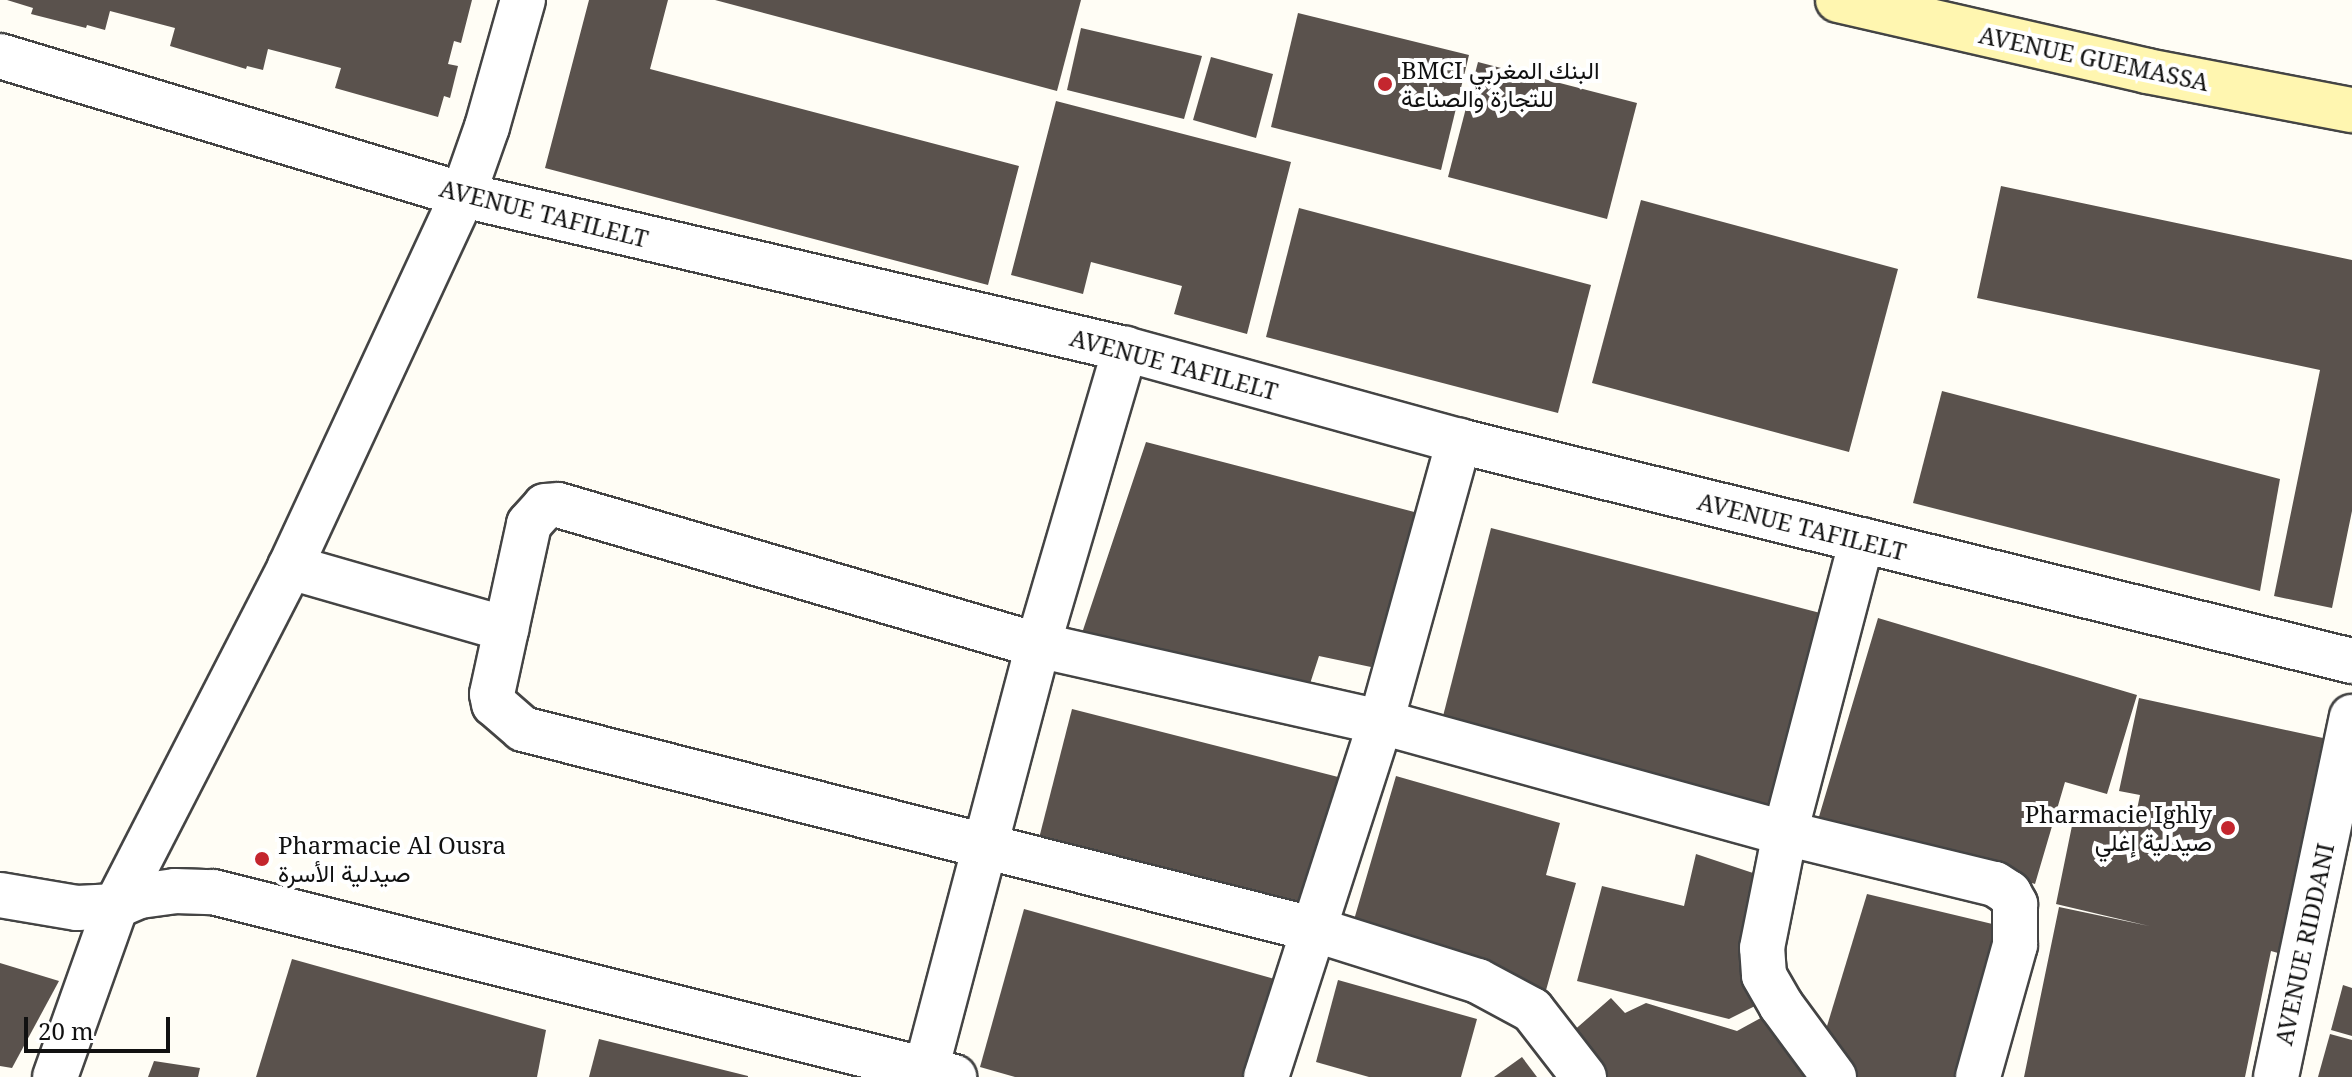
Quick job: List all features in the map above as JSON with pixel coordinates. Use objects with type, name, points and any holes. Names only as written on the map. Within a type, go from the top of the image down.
[{"type":"main road","name":"AVENUE GUEMASSA","points":[[1838,0],[2147,71],[2352,110]]},
{"type":"street","points":[[55,1077],[116,906],[290,567],[463,195],[491,114],[523,0]]},
{"type":"street","name":"AVENUE TAFILELT","points":[[0,56],[463,195],[1125,349],[1459,441],[2352,661]]},
{"type":"street","points":[[0,895],[77,908],[116,906],[140,896],[175,891],[213,892],[934,1075],[985,847],[1038,645],[1125,349]]},
{"type":"street","points":[[1266,1077],[1381,722],[1459,441]]},
{"type":"street","points":[[1584,1077],[1532,1010],[1478,981],[1316,930],[523,729],[494,704],[492,694],[529,524],[545,506],[558,505],[1038,645],[1381,722],[1785,833],[1995,884],[2009,893],[2017,919],[2015,945],[1978,1077]]},
{"type":"street","points":[[1834,1077],[1781,1005],[1764,975],[1764,936],[1785,833],[1862,540]]},
{"type":"street","points":[[290,567],[506,629]]},
{"type":"street","name":"AVENUE RIDDANI","points":[[2276,1077],[2352,717]]},
{"type":"building","points":[[7,0],[472,0],[461,43],[454,41],[448,64],[458,66],[450,98],[444,96],[438,117],[335,88],[341,68],[268,49],[263,70],[247,66],[246,69],[170,46],[175,28],[110,11],[105,30],[87,25],[86,28],[31,14],[33,8]]},
{"type":"building","points":[[589,0],[668,0],[650,69],[1019,166],[988,285],[545,168]]},
{"type":"building","points":[[715,0],[1081,0],[1057,91]]},
{"type":"building","points":[[1298,13],[1469,55],[1441,170],[1271,127]]},
{"type":"building","points":[[1081,28],[1202,56],[1184,119],[1067,90]]},
{"type":"building","points":[[1211,57],[1273,74],[1256,138],[1193,120]]},
{"type":"building","points":[[1478,62],[1637,103],[1607,219],[1448,177]]},
{"type":"building","points":[[1056,101],[1291,162],[1247,334],[1174,314],[1182,286],[1091,262],[1083,294],[1011,275]]},
{"type":"building","points":[[2001,186],[2352,260],[2352,511],[2332,608],[2274,596],[2320,370],[1977,298]]},
{"type":"building","points":[[1641,200],[1898,269],[1849,452],[1592,383]]},
{"type":"building","points":[[1299,208],[1591,285],[1558,413],[1266,337]]},
{"type":"building","points":[[1942,391],[2280,479],[2260,591],[1913,503]]},
{"type":"building","points":[[1146,442],[1422,514],[1371,667],[1319,656],[1307,693],[1080,639]]},
{"type":"building","points":[[1491,528],[1828,615],[1777,816],[1440,728]]},
{"type":"building","points":[[1878,618],[2137,695],[2107,794],[2065,782],[2035,884],[1818,820]]},
{"type":"building","points":[[2139,698],[2323,738],[2278,953],[2271,951],[2245,1077],[2024,1077],[2059,907],[2149,926],[2056,904],[2075,811],[2134,824],[2140,795],[2119,791]]},
{"type":"building","points":[[1072,709],[1346,779],[1309,924],[1035,854]]},
{"type":"building","points":[[1396,776],[1560,823],[1546,875],[1576,883],[1543,1001],[1351,930]]},
{"type":"building","points":[[1696,854],[1762,876],[1748,962],[1755,1006],[1729,1019],[1577,981],[1602,886],[1684,906]]},
{"type":"building","points":[[1867,894],[2005,927],[1960,1077],[1854,1077],[1824,1036]]},
{"type":"building","points":[[1024,909],[1282,981],[1256,1077],[1015,1077],[980,1067]]},
{"type":"building","points":[[292,959],[546,1030],[537,1077],[256,1077]]},
{"type":"building","points":[[0,963],[59,981],[12,1068],[0,1066]]},
{"type":"building","points":[[1338,980],[1477,1019],[1461,1077],[1369,1077],[1316,1062]]},
{"type":"building","points":[[2343,985],[2352,988],[2352,1036],[2331,1030]]},
{"type":"building","points":[[1611,998],[1625,1013],[1646,1003],[1737,1031],[1768,1014],[1813,1077],[1602,1077],[1571,1033]]},
{"type":"building","points":[[2330,1034],[2352,1040],[2352,1077],[2318,1077]]},
{"type":"building","points":[[599,1039],[748,1076],[748,1077],[589,1077]]},
{"type":"building","points":[[1522,1057],[1537,1077],[1494,1077]]},
{"type":"building","points":[[154,1061],[200,1068],[198,1077],[148,1077]]},
{"type":"place","name":"BMCI البنك المغربي للتجارة والصناعة","points":[[1385,84]]},
{"type":"place","name":"Pharmacie Ighly صيدلية إغلي","points":[[2228,828]]},
{"type":"place","name":"Pharmacie Al Ousra صيدلية الأسرة","points":[[262,859]]}]
